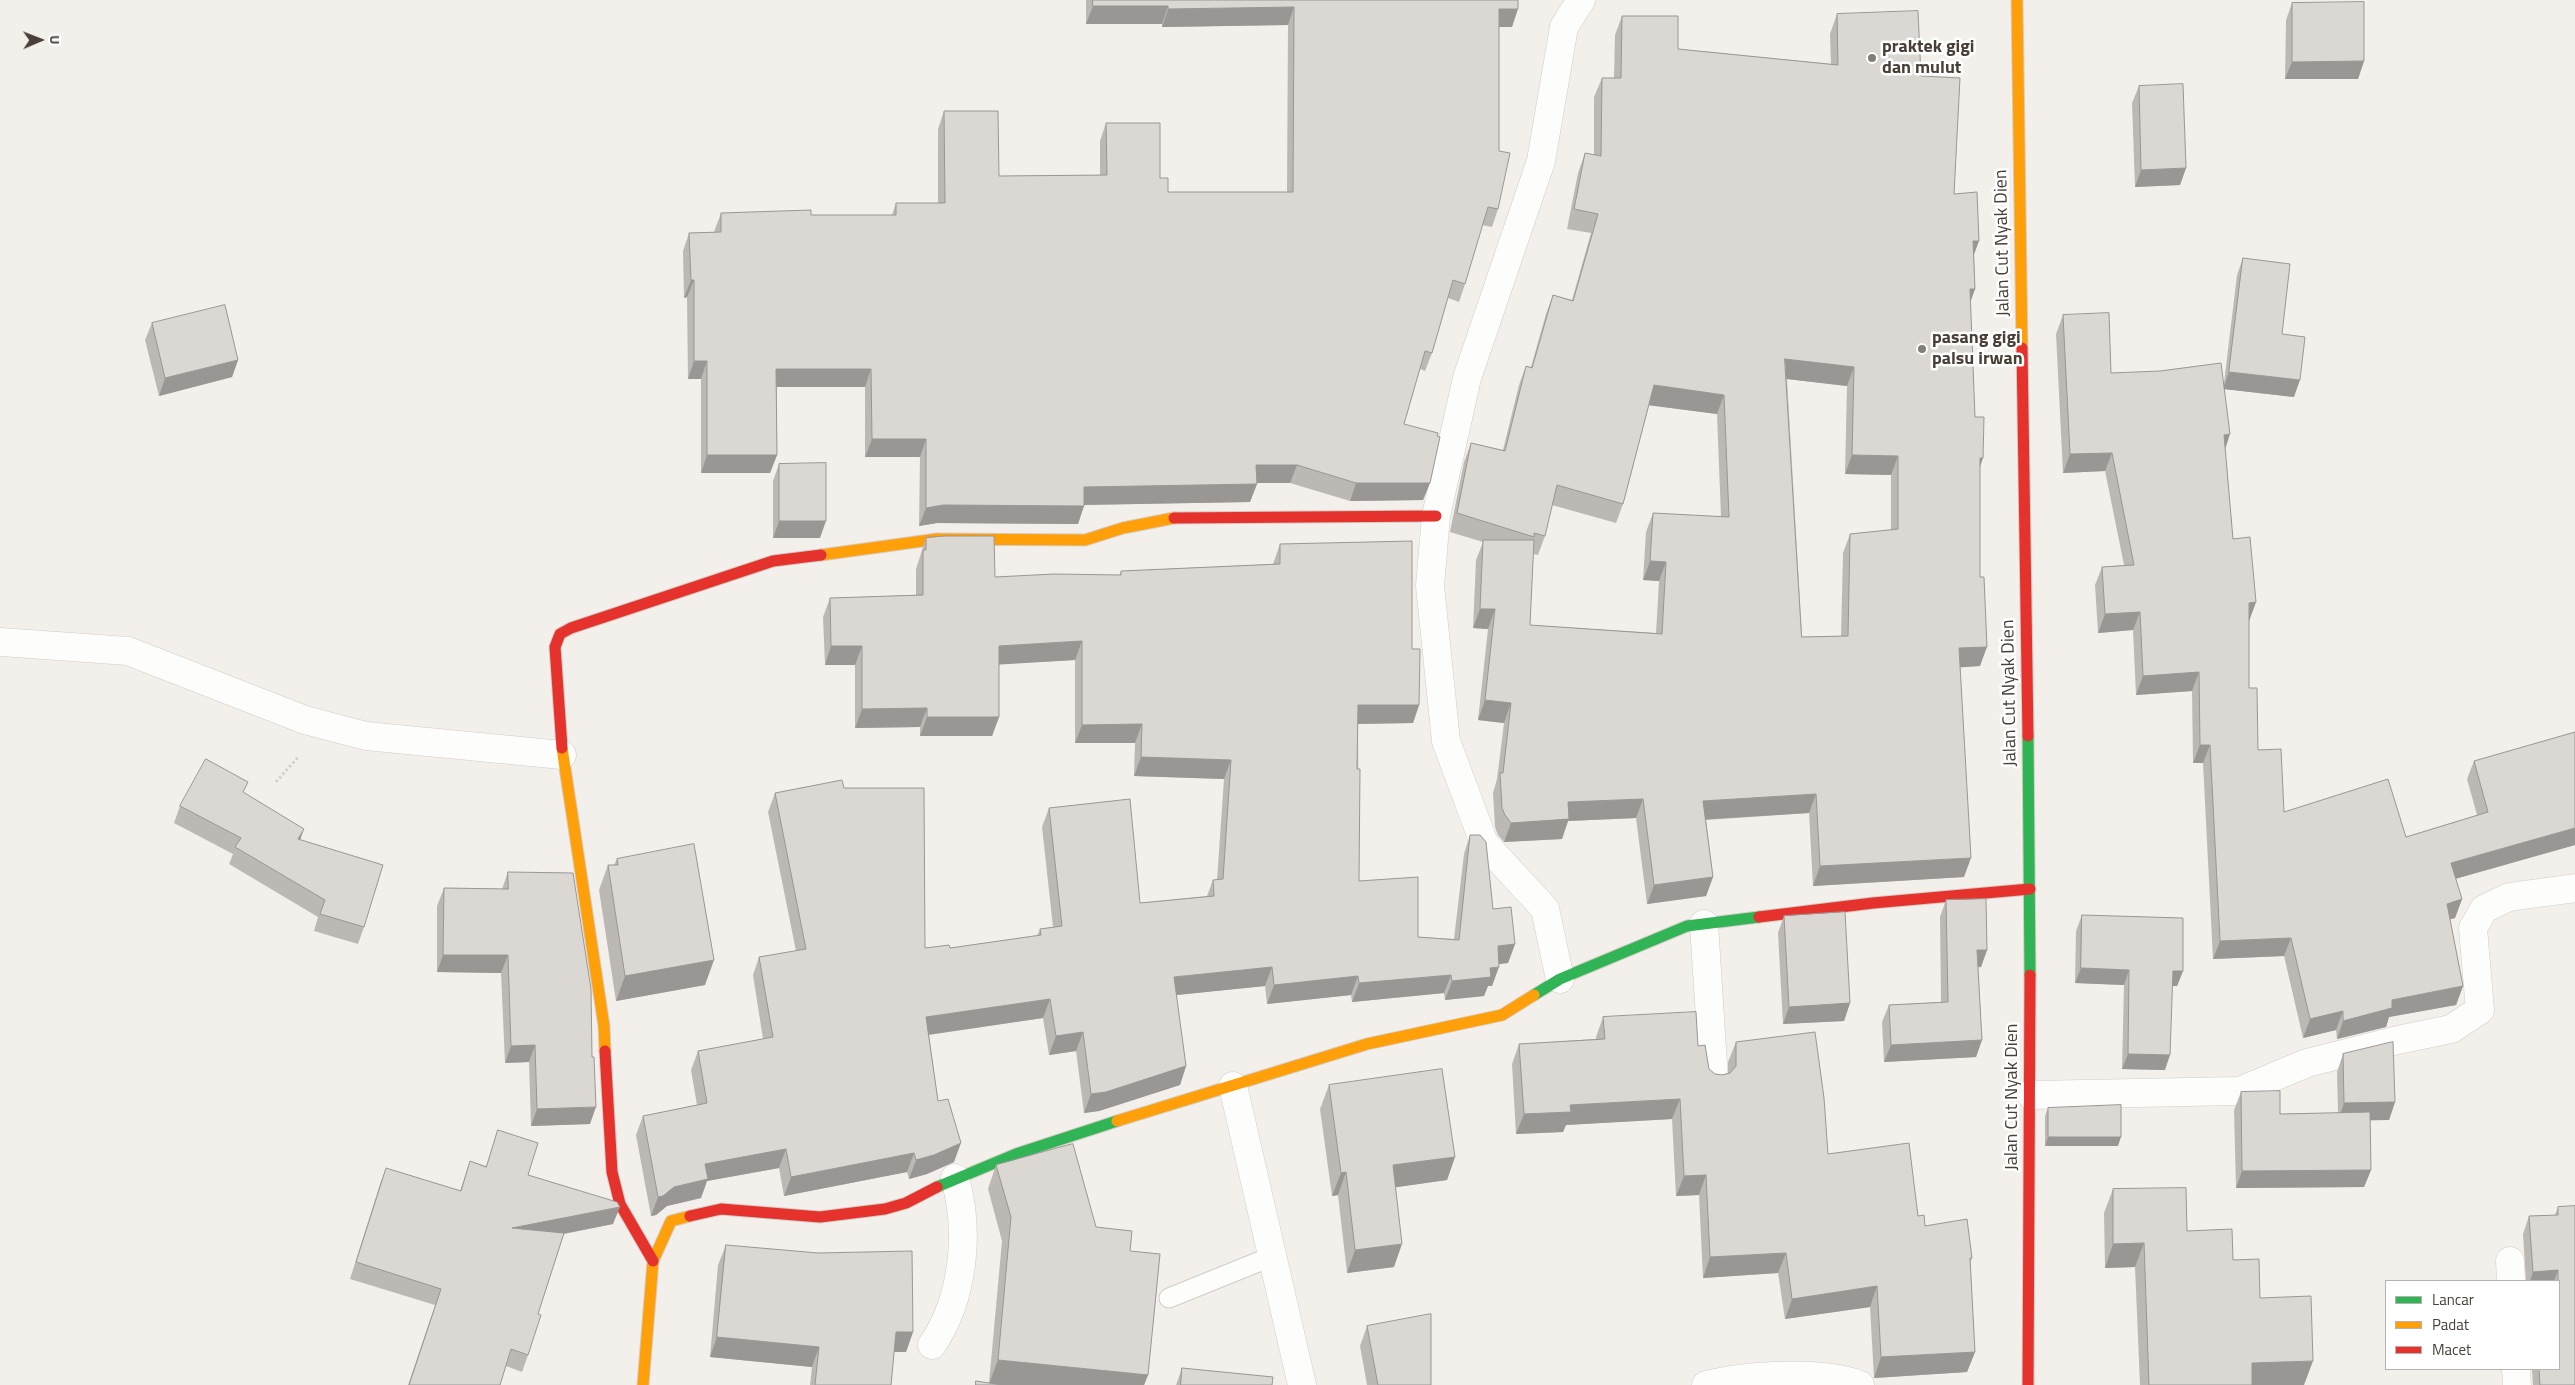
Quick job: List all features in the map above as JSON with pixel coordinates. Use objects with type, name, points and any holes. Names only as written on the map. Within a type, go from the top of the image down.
[{"type":"main road","name":"Jalan Cut Nyak Dien","points":[[2017,0],[2030,889],[2031,1095],[2028,1385]]},
{"type":"main road","points":[[653,1261],[620,1204],[612,1172],[604,1026],[562,755],[555,647],[560,634],[571,628],[773,561],[937,538],[1085,540],[1123,528],[1170,518],[1436,516]]},
{"type":"main road","points":[[643,1385],[653,1261],[671,1221],[696,1213],[721,1210],[820,1217],[886,1209],[906,1203],[955,1178],[1016,1154],[1367,1044],[1502,1015],[1560,979],[1687,926],[1873,903],[2030,889]]},
{"type":"street","points":[[1560,979],[1545,910],[1484,843],[1446,740],[1430,586],[1436,516],[1467,378],[1541,161],[1564,27],[1581,0]]},
{"type":"street","points":[[0,642],[128,651],[306,720],[366,736],[562,755]]},
{"type":"street","points":[[2031,1095],[2240,1091],[2307,1063],[2451,1029],[2480,1010],[2472,928],[2484,909],[2509,897],[2575,888]]},
{"type":"street","points":[[1704,924],[1714,1080]]},
{"type":"street","points":[[1233,1086],[1302,1385]]},
{"type":"street","points":[[932,1345],[944,1327],[955,1301],[960,1267],[960,1196],[955,1178]]},
{"type":"street","points":[[2516,1370],[2517,1385]]},
{"type":"street","points":[[1706,1385],[1791,1375],[1848,1380],[1860,1385]]},
{"type":"lane","points":[[1168,1298],[1273,1256]]},
{"type":"building","points":[[1093,0],[1518,0],[1518,9],[1499,9],[1499,151],[1510,153],[1498,209],[1488,207],[1465,284],[1453,280],[1432,353],[1425,351],[1404,424],[1438,433],[1437,436],[1440,437],[1430,483],[1356,483],[1297,465],[1256,465],[1257,484],[1084,487],[1084,506],[943,505],[926,508],[926,439],[872,439],[871,369],[776,369],[777,455],[707,455],[707,361],[694,361],[694,280],[691,280],[689,233],[721,232],[721,213],[811,210],[811,215],[896,215],[896,203],[945,203],[944,111],[998,111],[999,176],[1107,175],[1106,123],[1160,123],[1160,178],[1168,178],[1168,192],[1293,192],[1294,7],[1168,9],[1168,6],[1093,6]]},
{"type":"building","points":[[2364,2],[2364,61],[2292,62],[2292,3]]},
{"type":"building","points":[[1918,11],[1921,76],[1960,78],[1954,194],[1977,192],[1979,241],[1973,241],[1975,289],[1970,289],[1975,417],[1984,417],[1983,458],[1980,458],[1980,577],[1984,577],[1987,647],[1959,648],[1971,858],[1820,866],[1816,794],[1703,801],[1713,877],[1654,885],[1643,799],[1568,802],[1569,819],[1511,823],[1505,815],[1502,808],[1500,773],[1503,773],[1511,703],[1485,700],[1495,609],[1480,609],[1483,540],[1534,540],[1530,625],[1662,634],[1666,562],[1650,561],[1653,513],[1729,517],[1724,395],[1654,385],[1623,504],[1557,485],[1545,536],[1534,533],[1534,537],[1457,513],[1471,443],[1505,451],[1526,366],[1532,368],[1553,295],[1573,301],[1598,214],[1574,209],[1585,153],[1601,156],[1602,78],[1621,78],[1622,16],[1678,16],[1678,49],[1838,65],[1837,14]],"holes":[[[1785,359],[1854,367],[1852,455],[1898,456],[1898,529],[1850,534],[1848,636],[1802,637]]]},
{"type":"building","points":[[2183,84],[2186,168],[2141,170],[2139,86]]},
{"type":"building","points":[[2243,258],[2290,264],[2282,334],[2305,337],[2300,380],[2229,372]]},
{"type":"building","points":[[225,305],[238,360],[165,378],[152,323]]},
{"type":"building","points":[[2109,313],[2111,373],[2160,371],[2221,363],[2230,434],[2224,435],[2233,539],[2250,537],[2256,602],[2249,603],[2249,688],[2257,688],[2258,750],[2281,749],[2284,812],[2388,779],[2406,837],[2488,812],[2474,761],[2575,732],[2575,828],[2451,863],[2462,899],[2447,904],[2463,986],[2392,1000],[2392,1008],[2343,1021],[2343,1011],[2310,1019],[2291,938],[2220,941],[2210,745],[2200,745],[2199,672],[2143,676],[2140,612],[2105,614],[2102,567],[2134,565],[2112,453],[2070,454],[2063,315]]},
{"type":"building","points":[[826,463],[826,521],[779,521],[779,464]]},
{"type":"building","points":[[994,536],[995,577],[1054,574],[1121,575],[1121,571],[1280,564],[1280,544],[1412,541],[1412,649],[1420,649],[1419,705],[1358,705],[1357,769],[1360,769],[1359,881],[1418,877],[1418,937],[1459,940],[1470,835],[1480,835],[1486,842],[1493,909],[1511,907],[1515,944],[1498,946],[1499,967],[1490,968],[1491,977],[1452,981],[1451,975],[1359,983],[1358,976],[1274,985],[1272,967],[1174,977],[1186,1066],[1106,1092],[1091,1094],[1083,1032],[1056,1036],[1050,999],[926,1017],[938,1101],[948,1099],[961,1143],[934,1155],[916,1160],[914,1153],[791,1177],[786,1149],[705,1164],[708,1179],[674,1187],[663,1196],[658,1197],[643,1116],[707,1103],[698,1051],[773,1037],[759,957],[806,949],[775,793],[842,780],[844,788],[924,788],[925,948],[949,945],[950,948],[1041,935],[1040,929],[1062,926],[1049,808],[1130,799],[1140,903],[1214,896],[1213,880],[1223,879],[1231,760],[1141,757],[1142,724],[1082,725],[1082,641],[999,646],[999,717],[927,717],[927,708],[862,709],[862,646],[831,646],[830,598],[923,595],[923,550],[926,550],[926,538]]},
{"type":"building","points":[[206,759],[248,782],[243,792],[304,829],[298,839],[383,865],[364,927],[320,914],[325,900],[235,847],[241,838],[180,806]]},
{"type":"building","points":[[694,844],[714,960],[625,976],[608,865],[618,865],[617,859]]},
{"type":"building","points":[[508,872],[573,873],[591,989],[592,1057],[594,1057],[596,1107],[537,1109],[535,1045],[511,1046],[508,955],[443,955],[444,888],[508,889]]},
{"type":"building","points":[[1986,899],[1987,950],[1977,950],[1982,1040],[1891,1045],[1889,1005],[1948,1002],[1946,900]]},
{"type":"building","points":[[1845,912],[1850,1003],[1789,1007],[1784,916]]},
{"type":"building","points":[[2082,915],[2183,918],[2183,971],[2173,971],[2170,1055],[2128,1054],[2129,970],[2081,968]]},
{"type":"building","points":[[1696,1012],[1698,1046],[1705,1045],[1709,1069],[1715,1074],[1730,1073],[1736,1066],[1736,1042],[1815,1032],[1824,1098],[1828,1154],[1909,1143],[1918,1216],[1924,1215],[1925,1226],[1967,1219],[1972,1258],[1970,1258],[1975,1352],[1881,1357],[1877,1286],[1792,1299],[1786,1253],[1710,1257],[1706,1175],[1684,1176],[1680,1099],[1570,1105],[1571,1112],[1524,1114],[1519,1044],[1605,1039],[1603,1017]]},
{"type":"building","points":[[2393,1042],[2395,1102],[2344,1103],[2343,1054]]},
{"type":"building","points":[[1442,1069],[1455,1157],[1393,1165],[1402,1244],[1355,1250],[1346,1172],[1341,1173],[1329,1085]]},
{"type":"building","points":[[2280,1091],[2280,1114],[2370,1112],[2371,1170],[2242,1171],[2241,1092]]},
{"type":"building","points":[[2121,1105],[2121,1137],[2048,1137],[2048,1108]]},
{"type":"building","points":[[498,1130],[538,1143],[528,1175],[617,1202],[620,1207],[512,1228],[564,1233],[538,1314],[541,1315],[528,1355],[511,1349],[500,1385],[409,1385],[441,1289],[356,1262],[386,1168],[461,1191],[470,1161],[486,1167]]},
{"type":"building","points":[[1073,1144],[1096,1227],[1132,1231],[1130,1251],[1160,1254],[1148,1375],[998,1360],[1011,1217],[996,1165]]},
{"type":"building","points":[[2186,1188],[2187,1231],[2232,1229],[2233,1260],[2259,1259],[2260,1298],[2311,1296],[2313,1361],[2252,1363],[2252,1385],[2149,1385],[2144,1243],[2113,1244],[2113,1189]]},
{"type":"building","points":[[2575,1206],[2575,1385],[2540,1385],[2539,1370],[2560,1370],[2560,1280],[2558,1280],[2558,1270],[2533,1272],[2529,1216],[2558,1215],[2558,1207]]},
{"type":"building","points":[[726,1245],[818,1253],[912,1251],[913,1332],[896,1332],[891,1385],[815,1385],[819,1347],[717,1337]]},
{"type":"building","points":[[1431,1314],[1431,1385],[1378,1385],[1367,1326]]},
{"type":"building","points":[[1182,1368],[1273,1377],[1272,1385],[1181,1385]]},
{"type":"building","points":[[976,1381],[1002,1385],[976,1385]]},
{"type":"traffic: fast","points":[[2028,736],[2030,975]]},
{"type":"traffic: fast","points":[[1534,995],[1560,979],[1687,926],[1759,917]]},
{"type":"traffic: fast","points":[[937,1187],[1016,1154],[1117,1121]]},
{"type":"traffic: slow","points":[[2017,0],[2022,348]]},
{"type":"traffic: slow","points":[[821,555],[937,539],[1085,540],[1123,528],[1174,518]]},
{"type":"traffic: slow","points":[[562,748],[604,1026],[605,1051]]},
{"type":"traffic: slow","points":[[1117,1121],[1367,1044],[1502,1015],[1534,995]]},
{"type":"traffic: slow","points":[[643,1385],[653,1261],[671,1221],[690,1216]]},
{"type":"traffic: jam","points":[[2022,348],[2028,736]]},
{"type":"traffic: jam","points":[[1174,518],[1436,516]]},
{"type":"traffic: jam","points":[[562,748],[555,647],[560,634],[571,628],[773,561],[821,555]]},
{"type":"traffic: jam","points":[[1759,917],[1873,903],[2030,889]]},
{"type":"traffic: jam","points":[[2028,1385],[2030,975]]},
{"type":"traffic: jam","points":[[605,1051],[612,1172],[620,1204],[653,1261]]},
{"type":"traffic: jam","points":[[690,1216],[721,1209],[820,1217],[885,1209],[906,1203],[937,1187]]},
{"type":"place","name":"praktek gigi dan mulut","points":[[1872,58]]},
{"type":"place","name":"pasang gigi palsu irwan","points":[[1922,349]]}]
